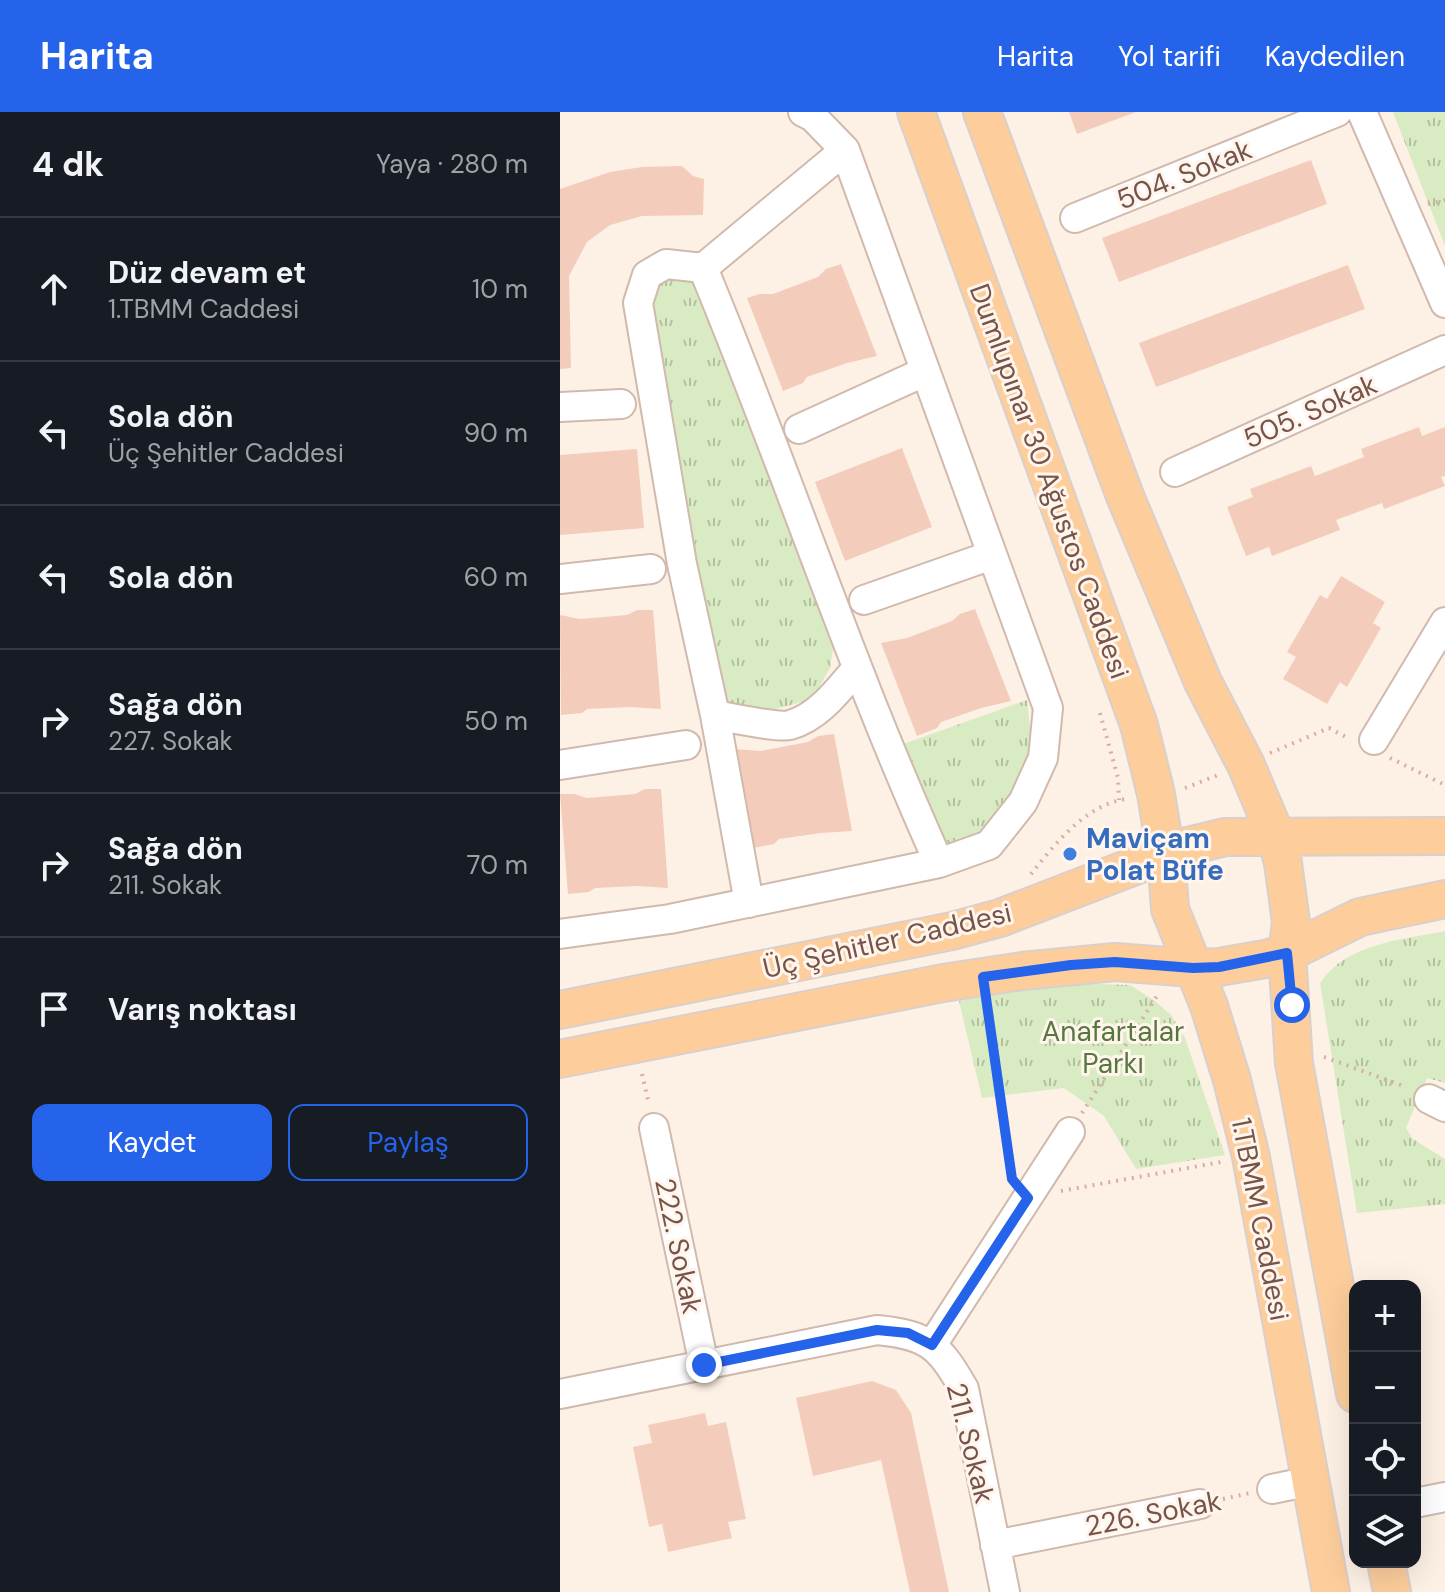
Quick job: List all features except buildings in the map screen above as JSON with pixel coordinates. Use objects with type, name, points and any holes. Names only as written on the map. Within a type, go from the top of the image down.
[{"type":"main road","name":"Dumlupınar 30 Ağustos Caddesi","points":[[916,112],[1139,725],[1156,794],[1166,855]]},
{"type":"main road","points":[[982,112],[1125,496],[1203,682],[1246,765],[1276,836],[1291,922],[1287,953],[1294,1049],[1349,1360]]},
{"type":"main road","name":"Üç Şehitler Caddesi","points":[[560,1010],[952,931],[1000,918],[1184,847],[1225,837],[1445,836]]},
{"type":"main road","name":"1.TBMM Caddesi","points":[[1166,855],[1170,909],[1209,1006],[1251,1157],[1331,1592]]},
{"type":"main road","name":"Üç Şehitler Caddesi","points":[[560,1059],[983,977],[1115,962],[1219,967],[1287,953],[1360,917],[1445,899]]},
{"type":"main road","points":[[1387,1568],[1392,1592]]},
{"type":"street","points":[[560,934],[670,919],[749,903],[939,863],[989,845],[1023,802],[1043,758],[1048,708],[845,150],[813,117],[803,112]]},
{"type":"street","name":"504. Sokak","points":[[1075,218],[1337,112]]},
{"type":"street","points":[[1362,112],[1445,303]]},
{"type":"street","points":[[749,903],[715,715],[682,564],[638,303],[647,275],[666,264],[703,268],[845,150]]},
{"type":"street","points":[[703,268],[898,774],[939,863]]},
{"type":"street","name":"505. Sokak","points":[[1175,472],[1445,350]]},
{"type":"street","points":[[799,429],[924,372]]},
{"type":"street","points":[[560,407],[621,404]]},
{"type":"street","points":[[864,600],[992,555]]},
{"type":"street","points":[[560,579],[651,569]]},
{"type":"street","points":[[1374,740],[1445,622]]},
{"type":"street","points":[[715,715],[788,726],[809,716],[833,696],[857,668]]},
{"type":"street","points":[[560,765],[686,745]]},
{"type":"street","points":[[560,1394],[877,1330],[908,1333],[932,1345],[1076,1122]]},
{"type":"street","name":"222. Sokak","points":[[654,1128],[704,1365]]},
{"type":"street","name":"211. Sokak","points":[[932,1345],[949,1363],[964,1389],[1005,1592]]},
{"type":"street","points":[[1272,1489],[1311,1481]]},
{"type":"street","points":[[1421,1502],[1445,1497]]},
{"type":"street","name":"226. Sokak","points":[[995,1545],[1200,1504]]},
{"type":"path","points":[[1180,790],[1227,771]]},
{"type":"path","points":[[1025,882],[1062,836],[1091,814],[1119,800]]},
{"type":"path","points":[[983,977],[1012,1179],[1028,1198]]},
{"type":"path","points":[[1076,1122],[1155,999]]},
{"type":"path","points":[[635,1044],[654,1128]]},
{"type":"path","points":[[1294,1049],[1415,1090],[1437,1103]]},
{"type":"path","points":[[1067,1190],[1221,1162]]},
{"type":"path","name":"226. Sokak","points":[[1200,1504],[1272,1489]]},
{"type":"green space","points":[[1393,112],[1445,112],[1445,246]]},
{"type":"green space","points":[[671,274],[697,284],[834,643],[830,668],[812,699],[780,708],[745,711],[734,709],[726,703],[711,682],[644,300],[654,278]]},
{"type":"green space","points":[[1027,700],[1031,737],[1025,770],[1006,813],[971,840],[941,852],[903,744]]},
{"type":"green space","points":[[1445,931],[1445,1083],[1427,1078],[1406,1128],[1413,1139],[1445,1159],[1445,1204],[1357,1213],[1320,983],[1331,970],[1360,951]]},
{"type":"green space","name":"Anafartalar Parkı","points":[[1066,983],[1130,985],[1171,1015],[1185,1038],[1225,1155],[1136,1169],[1104,1116],[1064,1088],[982,1098],[959,1001]]},
{"type":"place","name":"Maviçam Polat Büfe","points":[[1070,854]]},
{"type":"route","points":[[704,1365],[877,1330],[908,1333],[932,1345],[1028,1198],[1012,1179],[983,977],[1115,962],[1219,967],[1287,953],[1292,1005]]}]
